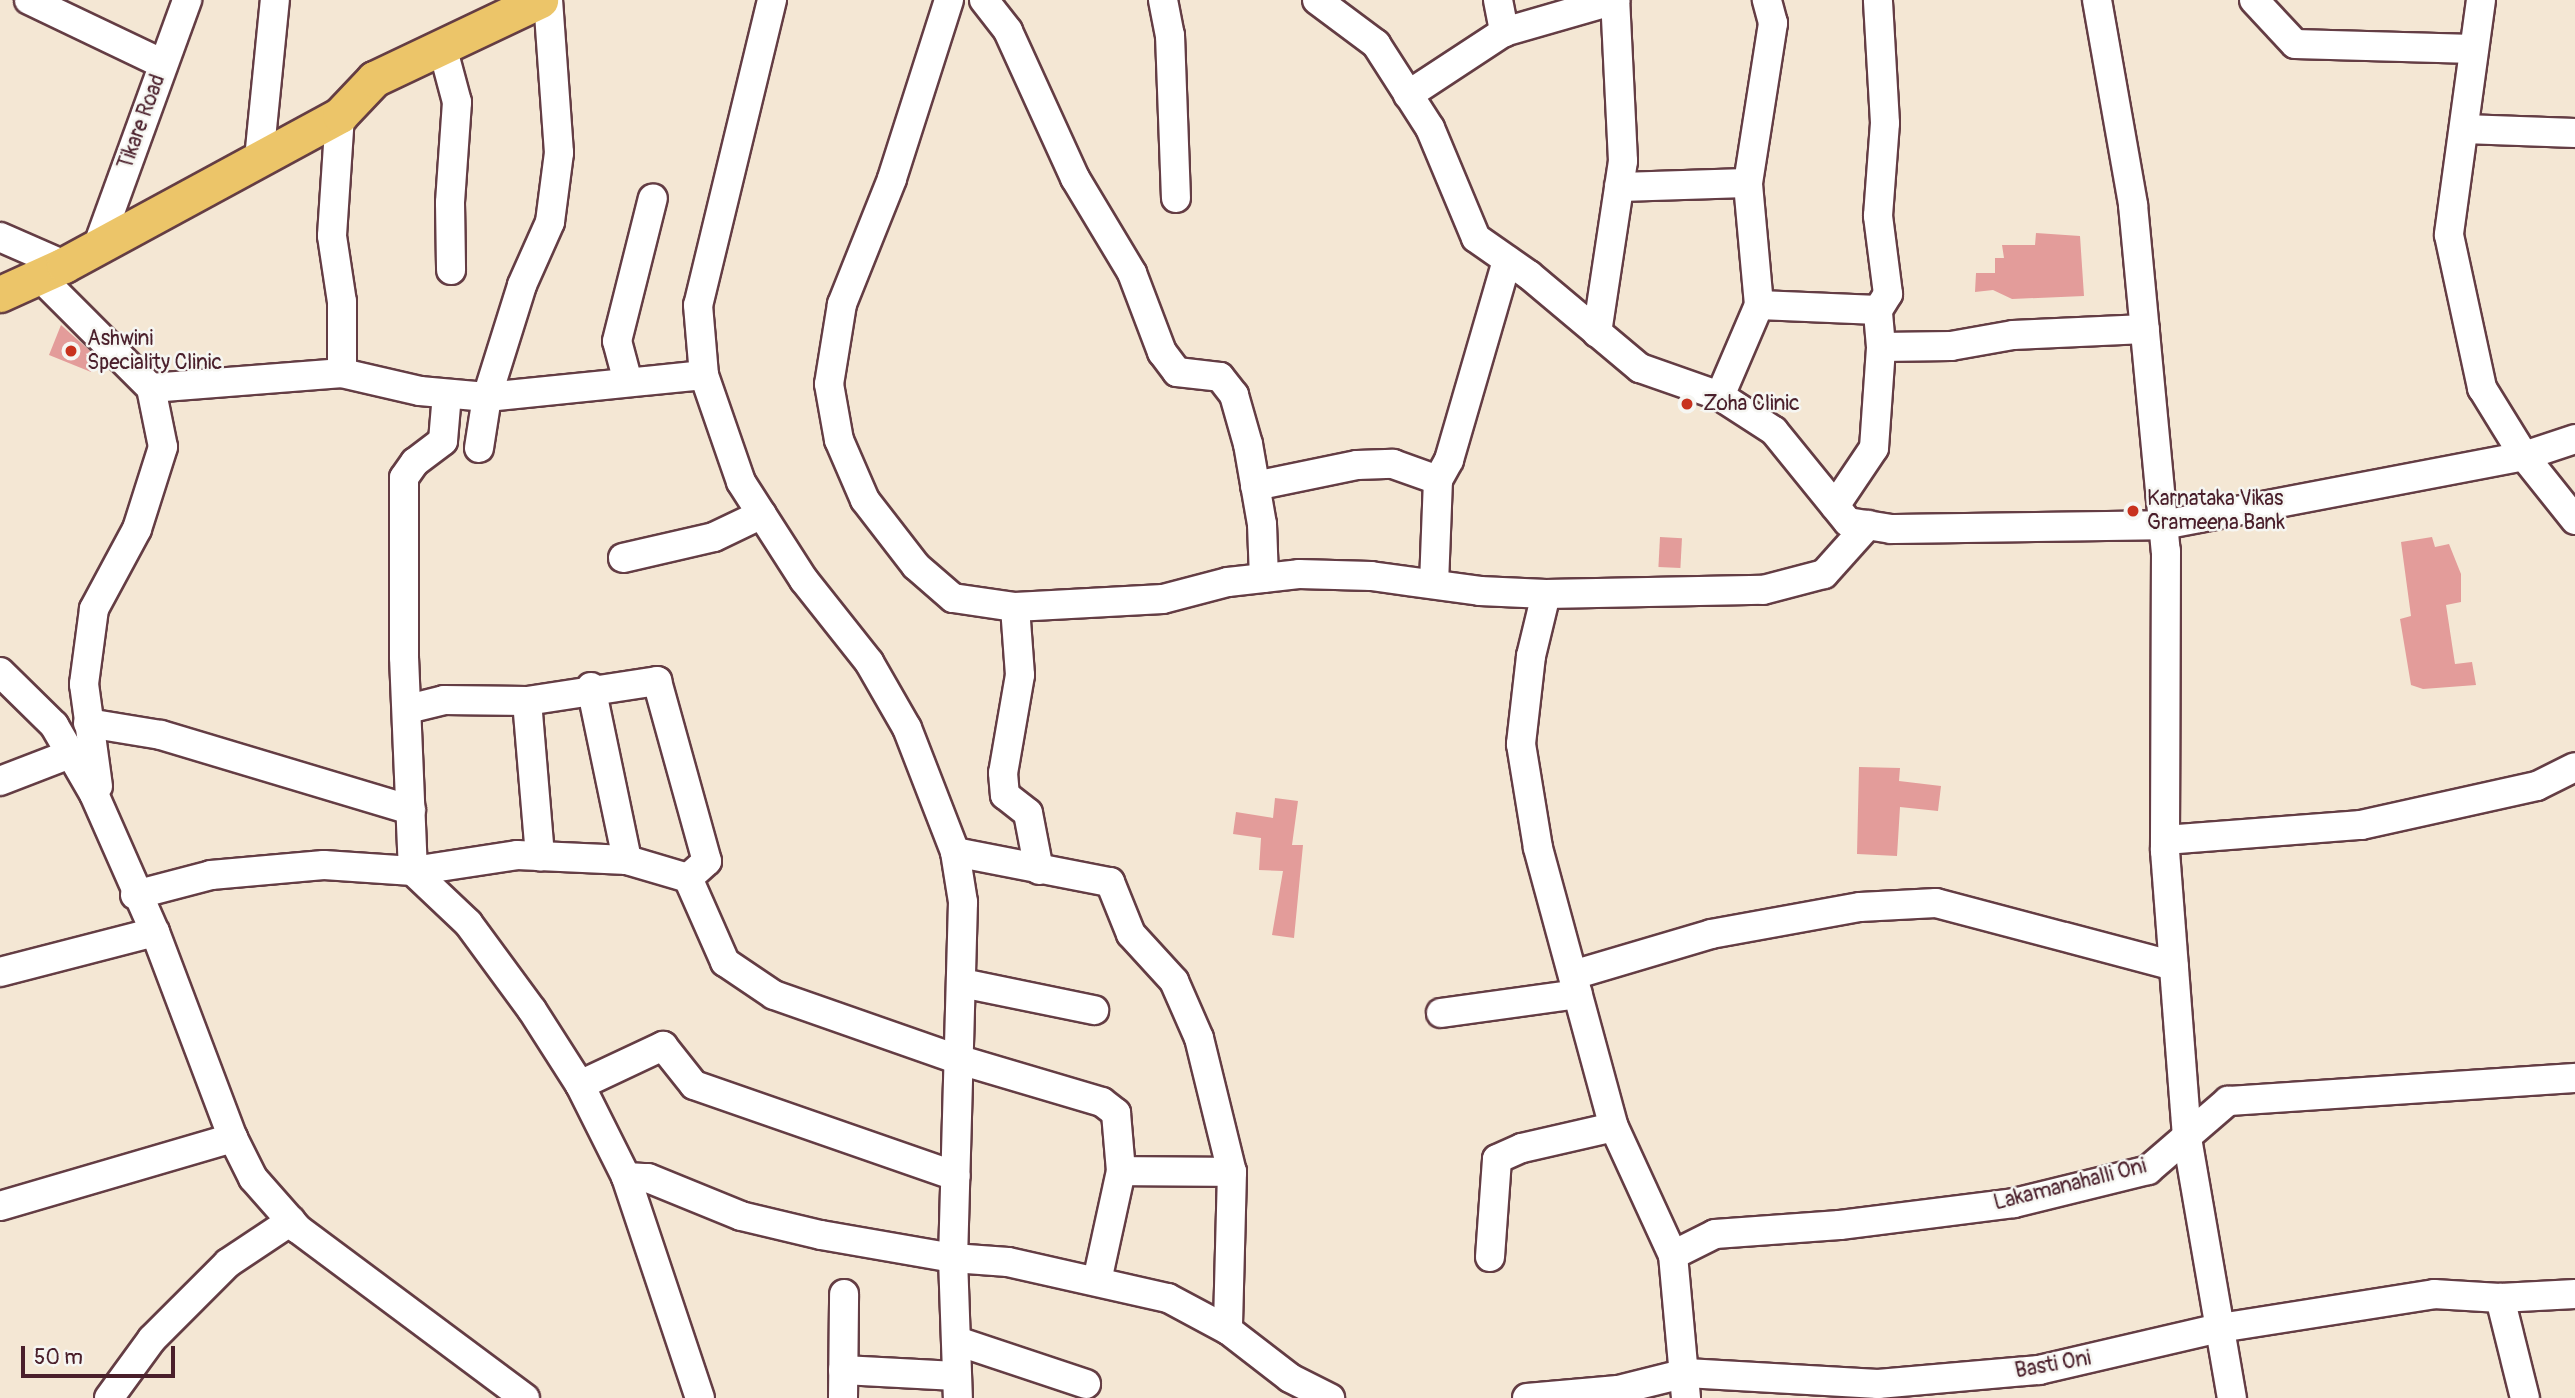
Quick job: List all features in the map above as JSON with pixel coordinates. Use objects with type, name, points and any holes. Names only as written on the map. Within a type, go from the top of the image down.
[{"type":"main road","points":[[0,294],[51,270],[340,115],[373,79],[540,0]]},
{"type":"street","points":[[29,0],[163,64]]},
{"type":"street","name":"Tikare Road","points":[[98,245],[187,0]]},
{"type":"street","points":[[259,159],[275,0]]},
{"type":"street","points":[[479,448],[487,397],[522,285],[550,222],[559,153],[548,0]]},
{"type":"street","points":[[772,0],[698,305],[704,375],[741,482],[804,580],[869,662],[901,717],[955,852],[963,902],[953,1258],[957,1387],[844,1370]]},
{"type":"street","points":[[949,0],[892,179],[842,304],[829,384],[839,440],[865,500],[916,566],[953,597],[1015,607],[1163,599],[1264,578],[1371,576],[1546,594],[1763,590],[1824,574],[1868,525]]},
{"type":"street","points":[[984,0],[1008,31],[1075,178],[1132,274],[1163,352],[1177,372],[1220,377],[1234,395],[1255,486],[1264,578]]},
{"type":"street","points":[[1163,0],[1170,35],[1176,198]]},
{"type":"street","points":[[1317,0],[1376,44],[1430,128],[1476,238],[1640,368],[1720,396],[1774,430],[1848,522],[1891,529],[2163,525],[2524,457],[2575,439]]},
{"type":"street","points":[[1498,0],[1504,32]]},
{"type":"street","points":[[1408,95],[1504,32],[1615,0],[1623,161],[1597,333]]},
{"type":"street","points":[[1720,396],[1759,305],[1748,183],[1773,23],[1766,0]]},
{"type":"street","points":[[1835,506],[1874,448],[1881,348],[1878,310],[1888,294],[1878,216],[1885,123],[1878,0]]},
{"type":"street","points":[[2098,0],[2133,205],[2163,525],[2165,840],[2187,1138],[2232,1398]]},
{"type":"street","points":[[2254,0],[2295,44],[2474,49]]},
{"type":"street","points":[[2481,0],[2449,234],[2482,388],[2524,457],[2575,520]]},
{"type":"street","points":[[442,46],[457,102],[450,202],[451,270]]},
{"type":"street","points":[[340,115],[332,236],[342,302],[342,373]]},
{"type":"street","points":[[2464,129],[2575,133]]},
{"type":"street","points":[[1619,187],[1748,183]]},
{"type":"street","points":[[628,382],[617,341],[653,198]]},
{"type":"street","points":[[0,237],[51,270],[151,388],[163,447],[137,529],[94,609],[84,684],[88,723],[109,832]]},
{"type":"street","points":[[1434,584],[1438,480],[1449,460],[1507,260]]},
{"type":"street","points":[[1759,305],[1878,310]]},
{"type":"street","points":[[1881,348],[1951,346],[2014,335],[2145,329]]},
{"type":"street","points":[[151,388],[342,373],[447,394],[487,397],[704,375]]},
{"type":"street","points":[[447,394],[443,441],[415,462],[404,478],[414,871],[468,923],[533,1010],[580,1085],[626,1177],[700,1398]]},
{"type":"street","points":[[1255,486],[1357,465],[1392,464],[1438,480]]},
{"type":"street","points":[[623,558],[714,537],[762,514]]},
{"type":"street","points":[[1546,594],[1531,656],[1521,744],[1538,848],[1614,1127],[1673,1255],[1686,1386]]},
{"type":"street","points":[[1015,607],[1020,675],[1003,773],[1005,795],[1028,813],[1039,870]]},
{"type":"street","points":[[0,673],[54,725],[70,754],[109,832],[135,895],[155,932],[233,1138],[253,1178],[290,1220],[515,1396]]},
{"type":"street","points":[[408,709],[444,700],[527,701],[591,687],[657,681],[708,862],[688,878]]},
{"type":"street","points":[[591,687],[627,860]]},
{"type":"street","points":[[527,701],[540,856]]},
{"type":"street","points":[[88,723],[161,736],[411,810]]},
{"type":"street","points":[[0,781],[70,754]]},
{"type":"street","points":[[2165,840],[2361,825],[2537,786],[2575,767]]},
{"type":"street","points":[[955,852],[1110,882],[1131,934],[1174,981],[1199,1038],[1232,1172],[1228,1329]]},
{"type":"street","points":[[135,895],[211,874],[324,865],[414,871],[517,855],[627,860],[688,878],[725,962],[774,995],[960,1060],[1102,1102],[1116,1112],[1121,1171],[1097,1281]]},
{"type":"street","points":[[1441,1013],[1576,984],[1712,934],[1860,907],[1936,903],[2174,966]]},
{"type":"street","points":[[0,972],[155,932]]},
{"type":"street","points":[[962,982],[1094,1010]]},
{"type":"street","points":[[580,1085],[663,1046],[694,1085],[956,1175]]},
{"type":"street","name":"Lakamanahalli Oni","points":[[1673,1255],[1715,1234],[1840,1225],[2014,1203],[2148,1170],[2228,1101],[2575,1078]]},
{"type":"street","points":[[1490,1257],[1497,1158],[1522,1148],[1614,1127]]},
{"type":"street","points":[[0,1206],[233,1138]]},
{"type":"street","points":[[1121,1171],[1232,1172]]},
{"type":"street","points":[[626,1177],[648,1178],[741,1216],[953,1258],[1008,1262],[1168,1298],[1228,1329],[1290,1378],[1330,1398]]},
{"type":"street","points":[[109,1398],[152,1339],[228,1263],[290,1220]]},
{"type":"street","points":[[843,1398],[844,1294]]},
{"type":"street","name":"Basti Oni","points":[[1527,1398],[1686,1386],[1878,1384],[2039,1370],[2220,1328],[2434,1294],[2500,1298],[2575,1294]]},
{"type":"street","points":[[2500,1298],[2525,1398]]},
{"type":"street","points":[[957,1341],[1086,1384]]},
{"type":"building","points":[[2036,233],[2080,236],[2084,296],[2012,299],[1993,290],[1975,292],[1976,273],[1995,273],[1995,258],[2004,258],[2002,245],[2035,245]]},
{"type":"building","points":[[61,325],[97,357],[91,372],[49,355]]},
{"type":"building","points":[[1660,537],[1682,538],[1680,568],[1658,567]]},
{"type":"building","points":[[2432,537],[2435,547],[2449,544],[2461,574],[2461,602],[2446,605],[2455,664],[2472,662],[2476,685],[2423,689],[2411,685],[2400,619],[2411,616],[2401,542]]},
{"type":"building","points":[[1859,767],[1900,768],[1899,781],[1941,786],[1938,811],[1900,807],[1897,856],[1857,854]]},
{"type":"building","points":[[1275,798],[1298,801],[1292,845],[1303,845],[1294,938],[1272,935],[1283,871],[1259,870],[1261,838],[1233,834],[1236,812],[1273,818]]},
{"type":"place","name":"Ashwini Speciality Clinic","points":[[71,351]]},
{"type":"place","name":"Zoha Clinic","points":[[1687,404]]},
{"type":"place","name":"Karnataka Vikas Grameena Bank","points":[[2133,511]]}]
